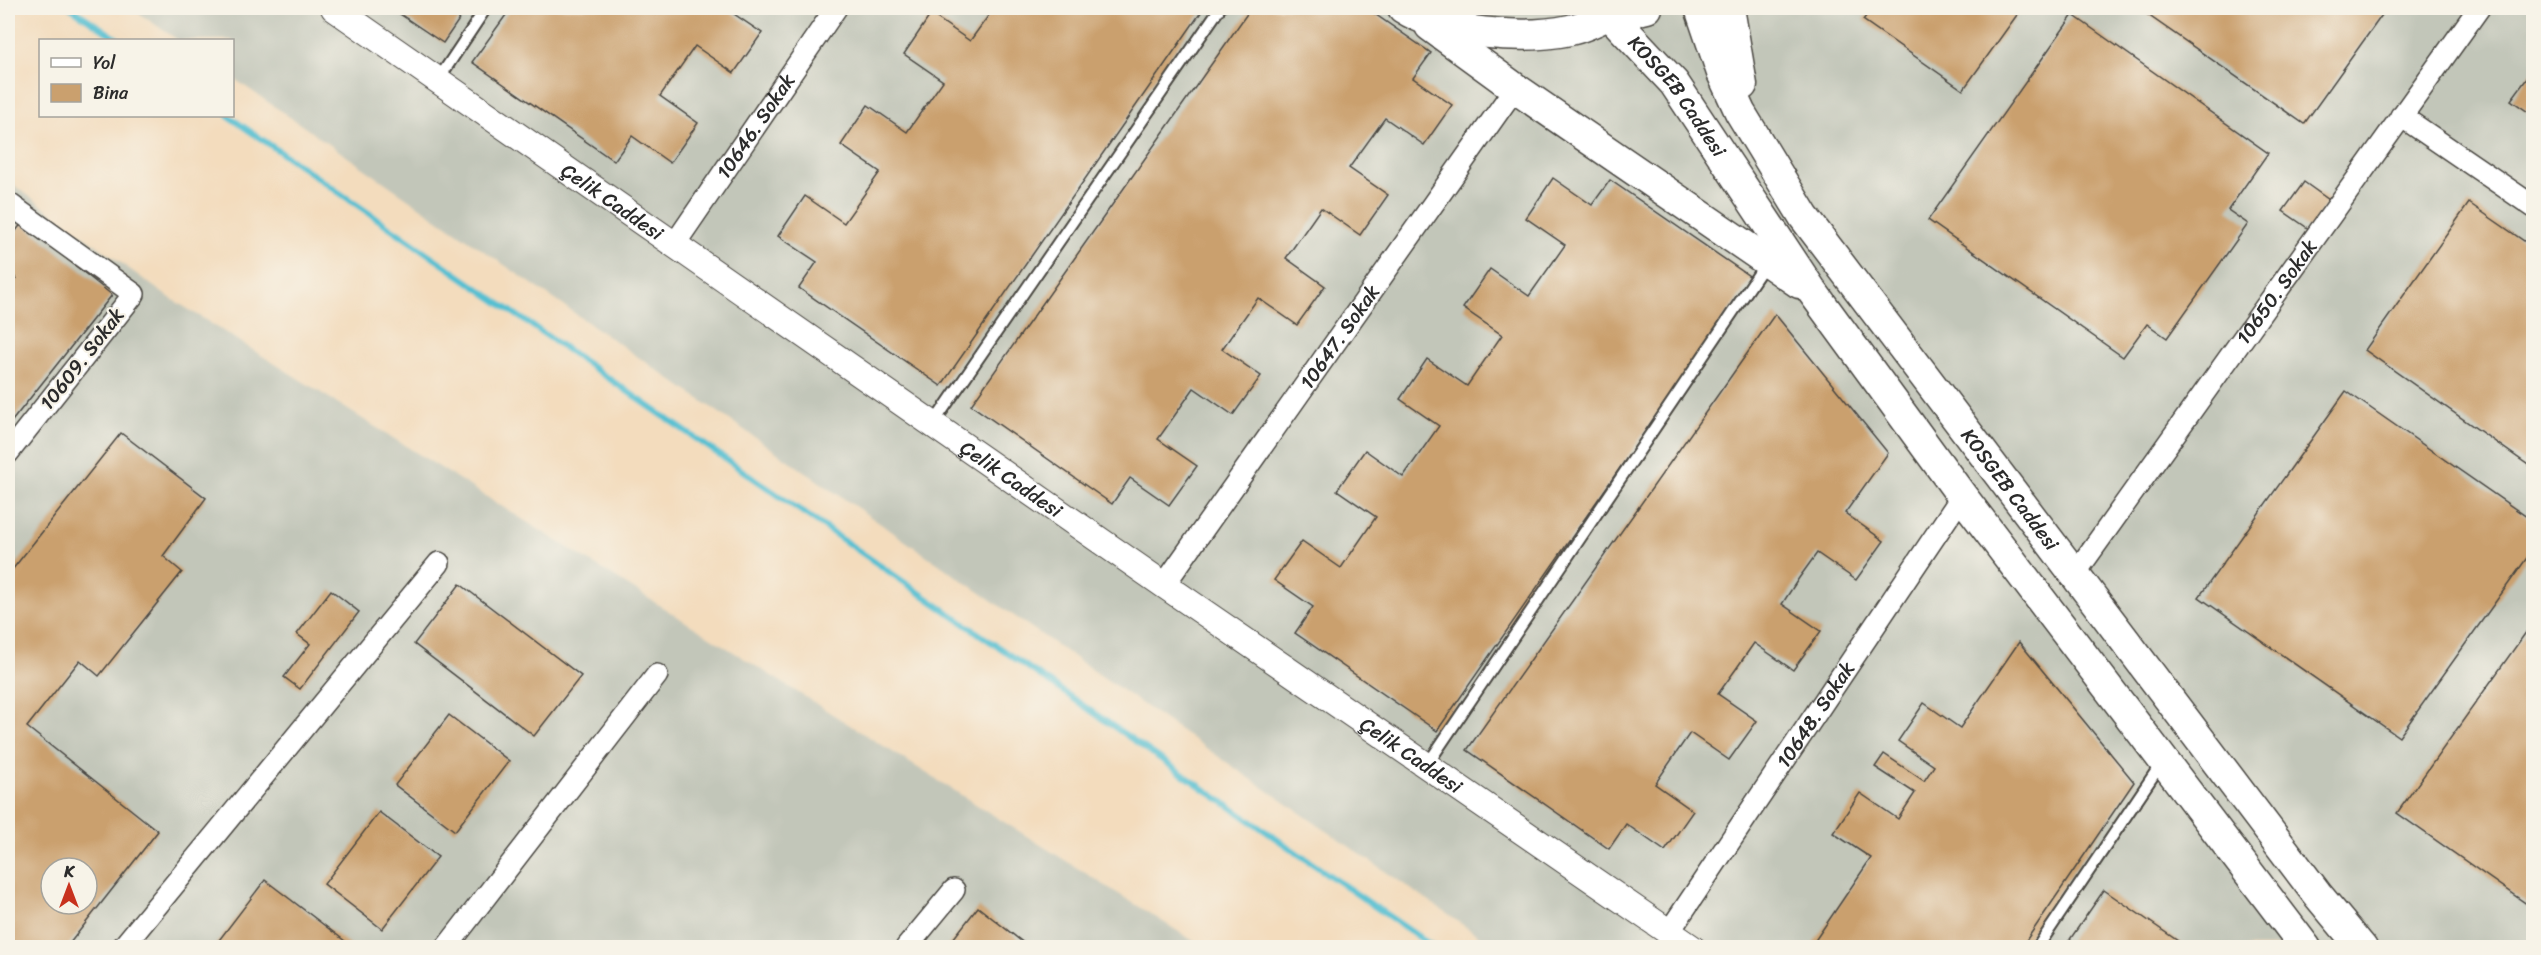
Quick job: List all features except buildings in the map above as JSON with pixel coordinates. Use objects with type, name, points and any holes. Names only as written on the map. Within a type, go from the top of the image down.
[{"type":"main road","points":[[1598,11],[1628,14],[1647,8]]},
{"type":"main road","name":"KOSGEB Caddesi","points":[[1700,8],[1730,93],[1754,138],[1804,217],[2317,894],[2362,948]]},
{"type":"main road","points":[[1729,8],[1735,52],[1754,138]]},
{"type":"main road","name":"KOSGEB Caddesi","points":[[1408,11],[1462,29],[1521,34],[1570,30],[1591,24],[1598,11],[1674,83],[1812,291],[1962,496],[2306,948]]},
{"type":"main road","name":"KOSGEB Caddesi","points":[[1408,11],[1515,88],[1812,291]]},
{"type":"street","name":"Çelik Caddesi","points":[[334,8],[1164,585],[1692,948]]},
{"type":"street","name":"10646. Sokak","points":[[675,245],[836,8]]},
{"type":"street","name":"10650. Sokak","points":[[2074,575],[2479,8]]},
{"type":"street","name":"10647. Sokak","points":[[1164,585],[1515,88]]},
{"type":"street","points":[[2401,116],[2534,207]]},
{"type":"street","name":"10609. Sokak","points":[[8,203],[134,294],[8,453]]},
{"type":"street","name":"10648. Sokak","points":[[1670,932],[1962,496]]},
{"type":"street","points":[[122,948],[440,563]]},
{"type":"street","points":[[446,948],[657,675]]},
{"type":"street","points":[[906,948],[954,890]]},
{"type":"lane","points":[[438,80],[486,8]]},
{"type":"lane","points":[[933,424],[1220,8]]},
{"type":"lane","points":[[1427,765],[1767,261]]},
{"type":"lane","points":[[2037,948],[2163,760]]},
{"type":"shaded area","points":[[131,8],[2533,8],[2533,947],[1495,947],[234,79],[234,39],[177,39]]},
{"type":"shaded area","points":[[8,181],[164,294],[1203,947],[8,947]]},
{"type":"waterway","points":[[71,8],[118,39]]},
{"type":"waterway","points":[[229,117],[1435,948]]}]
